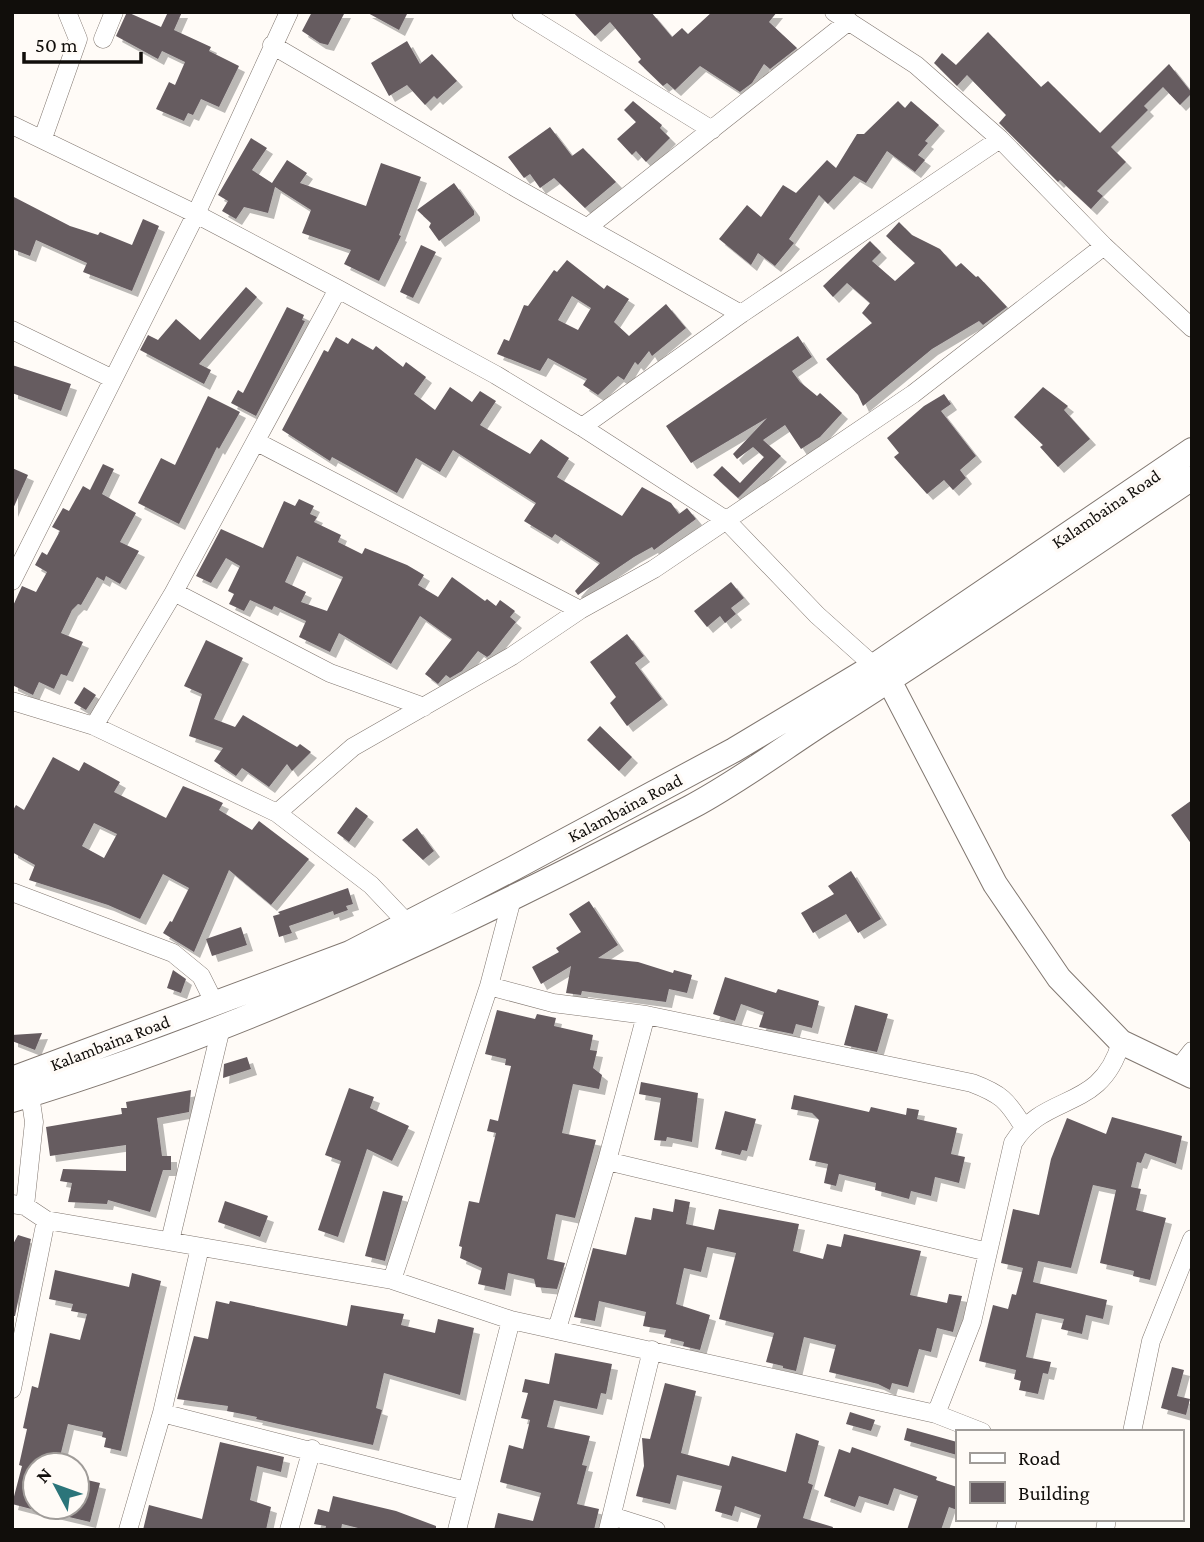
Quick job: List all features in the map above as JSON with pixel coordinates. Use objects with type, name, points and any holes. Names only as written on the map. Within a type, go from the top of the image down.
[{"type":"main road","name":"Kalambaina Road","points":[[18,1092],[218,1016],[358,971],[512,899],[692,806],[1192,450]]},
{"type":"main road","name":"Kalambaina Road","points":[[218,1016],[350,953],[881,670],[1192,478]]},
{"type":"main road","points":[[881,670],[995,884],[1059,978],[1121,1042],[1187,1066]]},
{"type":"street","points":[[43,138],[78,39],[67,12]]},
{"type":"street","points":[[103,39],[114,12]]},
{"type":"street","points":[[12,581],[111,378],[196,214],[289,12]]},
{"type":"street","points":[[522,12],[712,130]]},
{"type":"street","points":[[588,227],[712,130],[841,17],[916,65],[1000,139],[1104,246],[1192,328]]},
{"type":"street","points":[[272,45],[741,314]]},
{"type":"street","points":[[12,125],[196,214],[338,289],[496,375],[582,427],[726,520],[817,615],[881,670]]},
{"type":"street","points":[[582,427],[741,314],[1000,139]]},
{"type":"street","points":[[277,813],[353,747],[512,656],[580,610],[654,569],[913,394],[1104,246]]},
{"type":"street","points":[[94,726],[174,592],[338,289]]},
{"type":"street","points":[[12,330],[111,378]]},
{"type":"street","points":[[257,442],[580,610]]},
{"type":"street","points":[[174,592],[330,673],[424,707]]},
{"type":"street","points":[[12,701],[94,726],[277,813],[371,885],[407,923]]},
{"type":"street","points":[[12,892],[173,953],[201,976],[218,1016],[170,1241]]},
{"type":"street","points":[[392,1280],[489,986],[512,899]]},
{"type":"street","points":[[489,986],[553,1003],[646,1015],[972,1083],[996,1092],[1007,1101],[1024,1126]]},
{"type":"street","points":[[557,1329],[607,1161],[646,1015]]},
{"type":"street","points":[[936,1414],[972,1322],[1013,1143],[1024,1126],[1046,1111],[1094,1088],[1107,1075],[1121,1042]]},
{"type":"street","points":[[18,1092],[34,1122],[19,1205],[46,1220],[392,1280],[511,1320],[936,1414],[977,1430]]},
{"type":"street","points":[[607,1161],[988,1252]]},
{"type":"street","points":[[12,1389],[46,1220]]},
{"type":"street","points":[[1132,1430],[1151,1341],[1192,1239]]},
{"type":"street","points":[[128,1530],[162,1413],[200,1247]]},
{"type":"street","points":[[457,1530],[511,1320]]},
{"type":"street","points":[[652,1350],[610,1523],[656,1530]]},
{"type":"street","points":[[162,1413],[312,1449],[466,1491]]},
{"type":"street","points":[[289,1530],[312,1449]]},
{"type":"building","points":[[127,12],[161,27],[168,12],[182,12],[174,30],[211,47],[209,51],[239,66],[219,107],[201,99],[193,115],[188,113],[184,121],[156,109],[169,82],[175,85],[185,62],[162,51],[158,59],[116,36]]},
{"type":"building","points":[[312,12],[345,12],[328,45],[302,31]]},
{"type":"building","points":[[366,12],[408,12],[399,30]]},
{"type":"building","points":[[573,12],[651,12],[672,37],[682,28],[688,34],[712,12],[777,12],[769,22],[797,48],[770,69],[764,64],[752,83],[740,92],[700,66],[675,90],[667,83],[663,86],[638,62],[641,59],[610,22],[595,36]]},
{"type":"building","points":[[988,32],[1041,87],[1048,81],[1100,133],[1169,64],[1192,93],[1180,105],[1163,87],[1144,106],[1148,110],[1111,147],[1126,162],[1097,191],[1103,196],[1091,209],[1060,180],[1058,182],[999,123],[1006,115],[967,75],[957,86],[934,63],[942,53],[956,65]]},
{"type":"building","points":[[407,41],[420,64],[432,54],[457,81],[437,99],[434,96],[425,105],[407,85],[389,96],[371,63]]},
{"type":"building","points":[[633,101],[662,125],[660,128],[670,138],[646,162],[636,151],[632,155],[617,139],[636,122],[624,110]]},
{"type":"building","points":[[898,101],[905,108],[911,101],[939,125],[925,141],[928,143],[918,155],[925,160],[915,172],[887,151],[866,183],[854,176],[828,204],[819,195],[789,239],[794,243],[775,266],[758,253],[751,265],[719,239],[747,205],[761,217],[783,185],[796,193],[827,160],[836,168],[857,134],[864,134]]},
{"type":"building","points":[[550,127],[572,156],[583,148],[616,182],[585,208],[554,178],[540,188],[530,174],[524,178],[508,157]]},
{"type":"building","points":[[251,138],[267,148],[252,170],[272,183],[287,160],[307,173],[300,183],[366,206],[381,163],[421,177],[399,235],[401,236],[379,281],[344,264],[351,250],[302,233],[311,210],[275,187],[268,213],[244,207],[236,219],[222,211],[228,201],[218,195]]},
{"type":"building","points":[[454,183],[474,211],[474,215],[439,241],[429,227],[431,223],[417,210]]},
{"type":"building","points":[[12,196],[70,226],[98,235],[100,232],[132,245],[143,219],[159,226],[132,291],[83,272],[87,263],[36,240],[30,256],[12,249]]},
{"type":"building","points":[[899,222],[912,235],[940,249],[956,267],[961,263],[978,276],[1007,307],[983,325],[979,321],[932,349],[863,406],[858,395],[826,359],[872,323],[862,313],[870,303],[847,283],[833,297],[823,286],[870,241],[881,252],[872,261],[895,281],[915,263],[886,236]]},
{"type":"building","points":[[421,245],[436,252],[413,298],[400,292]]},
{"type":"building","points":[[567,260],[604,289],[607,285],[629,299],[614,322],[629,336],[666,304],[686,328],[652,356],[649,351],[638,365],[635,362],[624,380],[618,376],[598,395],[583,385],[587,379],[548,358],[540,371],[497,354],[504,339],[509,341],[524,305],[528,306],[554,270],[557,272]],"holes":[[[572,296],[591,308],[578,330],[558,320]]]},
{"type":"building","points":[[246,287],[257,297],[199,364],[211,370],[204,384],[140,350],[148,335],[158,340],[176,319],[200,340]]},
{"type":"building","points":[[287,307],[304,315],[302,320],[305,321],[256,416],[231,403],[238,390],[243,393]]},
{"type":"building","points":[[798,336],[812,357],[792,371],[800,382],[817,396],[820,393],[842,413],[820,437],[801,449],[785,425],[763,440],[781,456],[738,498],[713,475],[722,466],[740,483],[764,457],[753,447],[737,459],[733,454],[767,418],[691,463],[666,426]]},
{"type":"building","points":[[336,337],[348,344],[352,338],[373,350],[376,346],[403,367],[406,362],[426,377],[414,394],[435,410],[450,387],[472,402],[480,391],[496,401],[480,425],[530,454],[541,439],[569,458],[557,477],[622,516],[642,487],[671,503],[679,514],[687,508],[696,519],[654,550],[652,547],[634,557],[578,595],[575,591],[600,563],[555,534],[552,538],[524,521],[536,503],[453,450],[440,472],[416,458],[397,493],[332,457],[330,461],[282,430],[324,350],[328,352]]},
{"type":"building","points":[[12,365],[71,384],[61,411],[12,393]]},
{"type":"building","points":[[1043,387],[1068,406],[1064,410],[1090,439],[1058,467],[1040,447],[1043,445],[1014,417]]},
{"type":"building","points":[[944,394],[951,404],[941,411],[976,456],[960,470],[966,478],[953,490],[944,480],[927,494],[894,457],[899,453],[887,438],[924,406]]},
{"type":"building","points":[[208,396],[240,412],[219,449],[217,447],[179,524],[138,503],[161,458],[175,465]]},
{"type":"building","points":[[103,464],[114,469],[102,494],[136,513],[120,542],[139,551],[120,584],[106,576],[104,581],[97,577],[81,605],[78,604],[72,610],[61,633],[83,642],[67,676],[61,674],[54,689],[39,682],[33,695],[12,685],[12,608],[22,586],[36,592],[47,572],[35,565],[42,552],[47,555],[60,531],[52,527],[63,508],[69,511],[83,486],[90,490]]},
{"type":"building","points":[[12,468],[28,475],[12,511]]},
{"type":"building","points":[[299,499],[314,506],[310,514],[317,517],[314,522],[341,535],[338,542],[362,554],[365,548],[424,575],[418,585],[438,597],[452,577],[485,601],[487,599],[496,606],[500,600],[515,611],[510,617],[516,622],[490,655],[487,657],[478,651],[462,671],[450,678],[446,675],[438,684],[425,674],[452,639],[420,616],[391,664],[339,633],[330,652],[299,637],[306,621],[274,606],[272,610],[250,600],[244,611],[229,604],[234,594],[228,591],[240,566],[226,558],[211,583],[196,576],[221,529],[263,548],[284,501],[295,506]],"holes":[[[297,556],[343,577],[327,611],[301,602],[306,592],[285,582]]]},
{"type":"building","points":[[731,582],[744,598],[731,608],[736,614],[725,623],[720,616],[707,627],[694,611]]},
{"type":"building","points":[[627,634],[644,656],[635,663],[662,699],[627,726],[610,703],[616,697],[590,662]]},
{"type":"building","points":[[206,640],[243,658],[214,719],[235,727],[243,715],[297,747],[300,744],[311,752],[292,771],[287,764],[269,787],[242,768],[236,776],[214,761],[223,748],[189,736],[202,694],[184,686]]},
{"type":"building","points":[[84,687],[96,695],[86,710],[74,703]]},
{"type":"building","points":[[600,726],[632,757],[619,771],[587,740]]},
{"type":"building","points":[[53,757],[79,771],[84,762],[120,782],[114,792],[166,818],[183,786],[223,803],[219,810],[252,830],[259,821],[309,859],[271,905],[229,870],[194,952],[163,933],[170,921],[172,922],[189,888],[163,874],[140,919],[108,905],[29,880],[35,865],[12,852],[12,812],[16,805],[24,810]],"holes":[[[94,823],[117,834],[104,858],[82,846]]]},
{"type":"building","points":[[1192,800],[1192,845],[1171,815]]},
{"type":"building","points":[[356,807],[368,816],[349,842],[337,833]]},
{"type":"building","points":[[417,828],[434,851],[423,860],[402,840]]},
{"type":"building","points":[[851,871],[881,919],[858,933],[846,914],[813,933],[801,913],[834,894],[828,886]]},
{"type":"building","points":[[348,888],[353,904],[346,906],[348,910],[334,915],[333,911],[289,926],[292,933],[279,937],[273,916],[280,914],[278,912]]},
{"type":"building","points":[[589,901],[618,945],[598,958],[638,962],[673,973],[674,970],[692,975],[687,993],[669,989],[666,1002],[582,991],[581,995],[566,993],[571,966],[541,984],[532,967],[559,952],[556,948],[581,932],[569,914]]},
{"type":"building","points":[[241,927],[247,945],[212,956],[206,939]]},
{"type":"building","points":[[173,970],[186,979],[181,993],[167,988]]},
{"type":"building","points":[[725,977],[776,993],[778,989],[819,1001],[812,1028],[796,1024],[793,1034],[759,1027],[764,1012],[741,1004],[735,1021],[713,1014]]},
{"type":"building","points":[[855,1005],[888,1014],[877,1052],[844,1045]]},
{"type":"building","points":[[497,1010],[535,1019],[537,1014],[556,1018],[554,1026],[593,1035],[590,1050],[597,1051],[593,1068],[602,1075],[599,1089],[573,1084],[562,1133],[596,1140],[575,1218],[556,1214],[547,1259],[565,1263],[557,1289],[536,1287],[534,1279],[508,1273],[505,1290],[478,1284],[482,1268],[460,1258],[462,1247],[459,1246],[469,1201],[479,1203],[496,1133],[487,1131],[490,1119],[498,1121],[511,1066],[505,1065],[506,1059],[485,1054]]},
{"type":"building","points":[[42,1033],[35,1050],[12,1041],[12,1035]]},
{"type":"building","points":[[247,1057],[251,1069],[223,1078],[224,1064]]},
{"type":"building","points":[[641,1082],[698,1093],[692,1142],[667,1137],[666,1141],[654,1140],[661,1098],[639,1094]]},
{"type":"building","points":[[349,1088],[374,1097],[370,1108],[409,1126],[392,1161],[367,1149],[338,1237],[318,1230],[341,1161],[325,1155]]},
{"type":"building","points":[[191,1090],[189,1112],[157,1118],[162,1156],[171,1156],[171,1170],[163,1170],[150,1212],[108,1200],[107,1204],[68,1202],[72,1183],[60,1181],[63,1169],[126,1171],[126,1145],[50,1156],[46,1127],[122,1114],[121,1108],[127,1108],[126,1102]]},
{"type":"building","points":[[794,1095],[869,1112],[871,1107],[906,1115],[907,1108],[919,1110],[917,1119],[957,1128],[951,1154],[965,1157],[959,1183],[935,1177],[931,1196],[911,1191],[909,1199],[875,1190],[876,1183],[839,1174],[836,1186],[824,1183],[828,1164],[809,1160],[819,1120],[812,1113],[791,1109]]},
{"type":"building","points":[[725,1111],[756,1119],[747,1151],[742,1150],[740,1155],[715,1149]]},
{"type":"building","points":[[1112,1117],[1182,1136],[1176,1164],[1145,1153],[1141,1163],[1137,1162],[1131,1187],[1141,1189],[1136,1210],[1166,1218],[1150,1280],[1133,1276],[1134,1271],[1100,1263],[1116,1190],[1093,1185],[1071,1268],[1038,1261],[1033,1282],[1107,1300],[1103,1319],[1086,1315],[1082,1334],[1061,1329],[1064,1319],[1036,1313],[1026,1357],[1051,1362],[1048,1374],[1043,1373],[1038,1394],[1019,1390],[1021,1381],[1014,1379],[1016,1370],[979,1361],[993,1305],[1008,1309],[1012,1294],[1016,1295],[1023,1268],[1001,1263],[1013,1209],[1039,1215],[1051,1159],[1067,1118],[1106,1134]]},
{"type":"building","points":[[383,1191],[403,1196],[385,1261],[365,1256]]},
{"type":"building","points":[[675,1199],[690,1202],[686,1224],[714,1230],[719,1209],[799,1224],[793,1251],[823,1259],[827,1244],[841,1247],[844,1234],[921,1251],[910,1295],[947,1303],[949,1294],[962,1296],[953,1332],[937,1328],[931,1352],[919,1349],[908,1387],[892,1383],[890,1390],[878,1384],[829,1372],[836,1345],[804,1337],[796,1371],[783,1368],[766,1362],[774,1333],[719,1319],[736,1253],[707,1247],[701,1272],[684,1268],[676,1304],[710,1315],[700,1350],[664,1337],[666,1330],[643,1326],[646,1312],[599,1301],[595,1321],[574,1317],[593,1248],[626,1255],[635,1217],[651,1220],[653,1208],[673,1212]]},
{"type":"building","points":[[225,1201],[268,1216],[260,1237],[218,1222]]},
{"type":"building","points":[[18,1235],[31,1239],[15,1316],[12,1316],[12,1246]]},
{"type":"building","points":[[55,1270],[129,1287],[132,1273],[161,1281],[121,1451],[104,1447],[106,1438],[102,1437],[103,1432],[68,1424],[61,1451],[22,1451],[27,1429],[23,1428],[32,1386],[38,1388],[50,1333],[80,1340],[87,1314],[71,1311],[73,1304],[49,1299]]},
{"type":"building","points":[[216,1301],[229,1304],[230,1301],[347,1326],[351,1305],[404,1314],[401,1325],[435,1333],[438,1319],[474,1328],[460,1395],[384,1373],[376,1408],[382,1410],[373,1445],[256,1419],[257,1417],[227,1411],[228,1406],[177,1399],[194,1336],[208,1339]]},
{"type":"building","points":[[555,1353],[612,1364],[606,1394],[601,1393],[597,1409],[554,1400],[547,1427],[590,1436],[582,1465],[587,1466],[577,1504],[599,1509],[594,1530],[494,1530],[498,1513],[533,1521],[541,1493],[500,1482],[509,1445],[523,1449],[530,1420],[521,1418],[528,1393],[522,1392],[525,1379],[549,1384]]},
{"type":"building","points":[[1172,1367],[1184,1370],[1177,1396],[1190,1399],[1186,1415],[1161,1408]]},
{"type":"building","points":[[665,1383],[696,1391],[681,1453],[729,1466],[732,1456],[786,1472],[796,1433],[819,1441],[808,1483],[813,1485],[803,1518],[833,1527],[832,1530],[756,1530],[761,1515],[735,1506],[732,1516],[715,1511],[722,1486],[677,1475],[670,1504],[636,1496],[644,1466],[642,1438],[650,1439]]},
{"type":"building","points":[[850,1412],[875,1420],[871,1431],[846,1424]]},
{"type":"building","points":[[907,1428],[956,1442],[956,1455],[904,1440]]},
{"type":"building","points":[[220,1442],[284,1457],[281,1472],[257,1466],[250,1500],[271,1507],[266,1530],[143,1530],[149,1505],[202,1519]]},
{"type":"building","points":[[852,1447],[937,1477],[936,1480],[956,1487],[956,1510],[949,1507],[941,1530],[907,1530],[918,1496],[894,1488],[888,1505],[859,1496],[855,1507],[824,1496],[839,1449],[850,1453]]},
{"type":"building","points":[[21,1470],[21,1506],[12,1504]]},
{"type":"building","points":[[91,1481],[100,1483],[91,1518]]},
{"type":"building","points":[[333,1496],[396,1511],[436,1526],[436,1530],[366,1530],[342,1524],[341,1530],[325,1530],[326,1526],[314,1524],[318,1509],[329,1512]]}]
